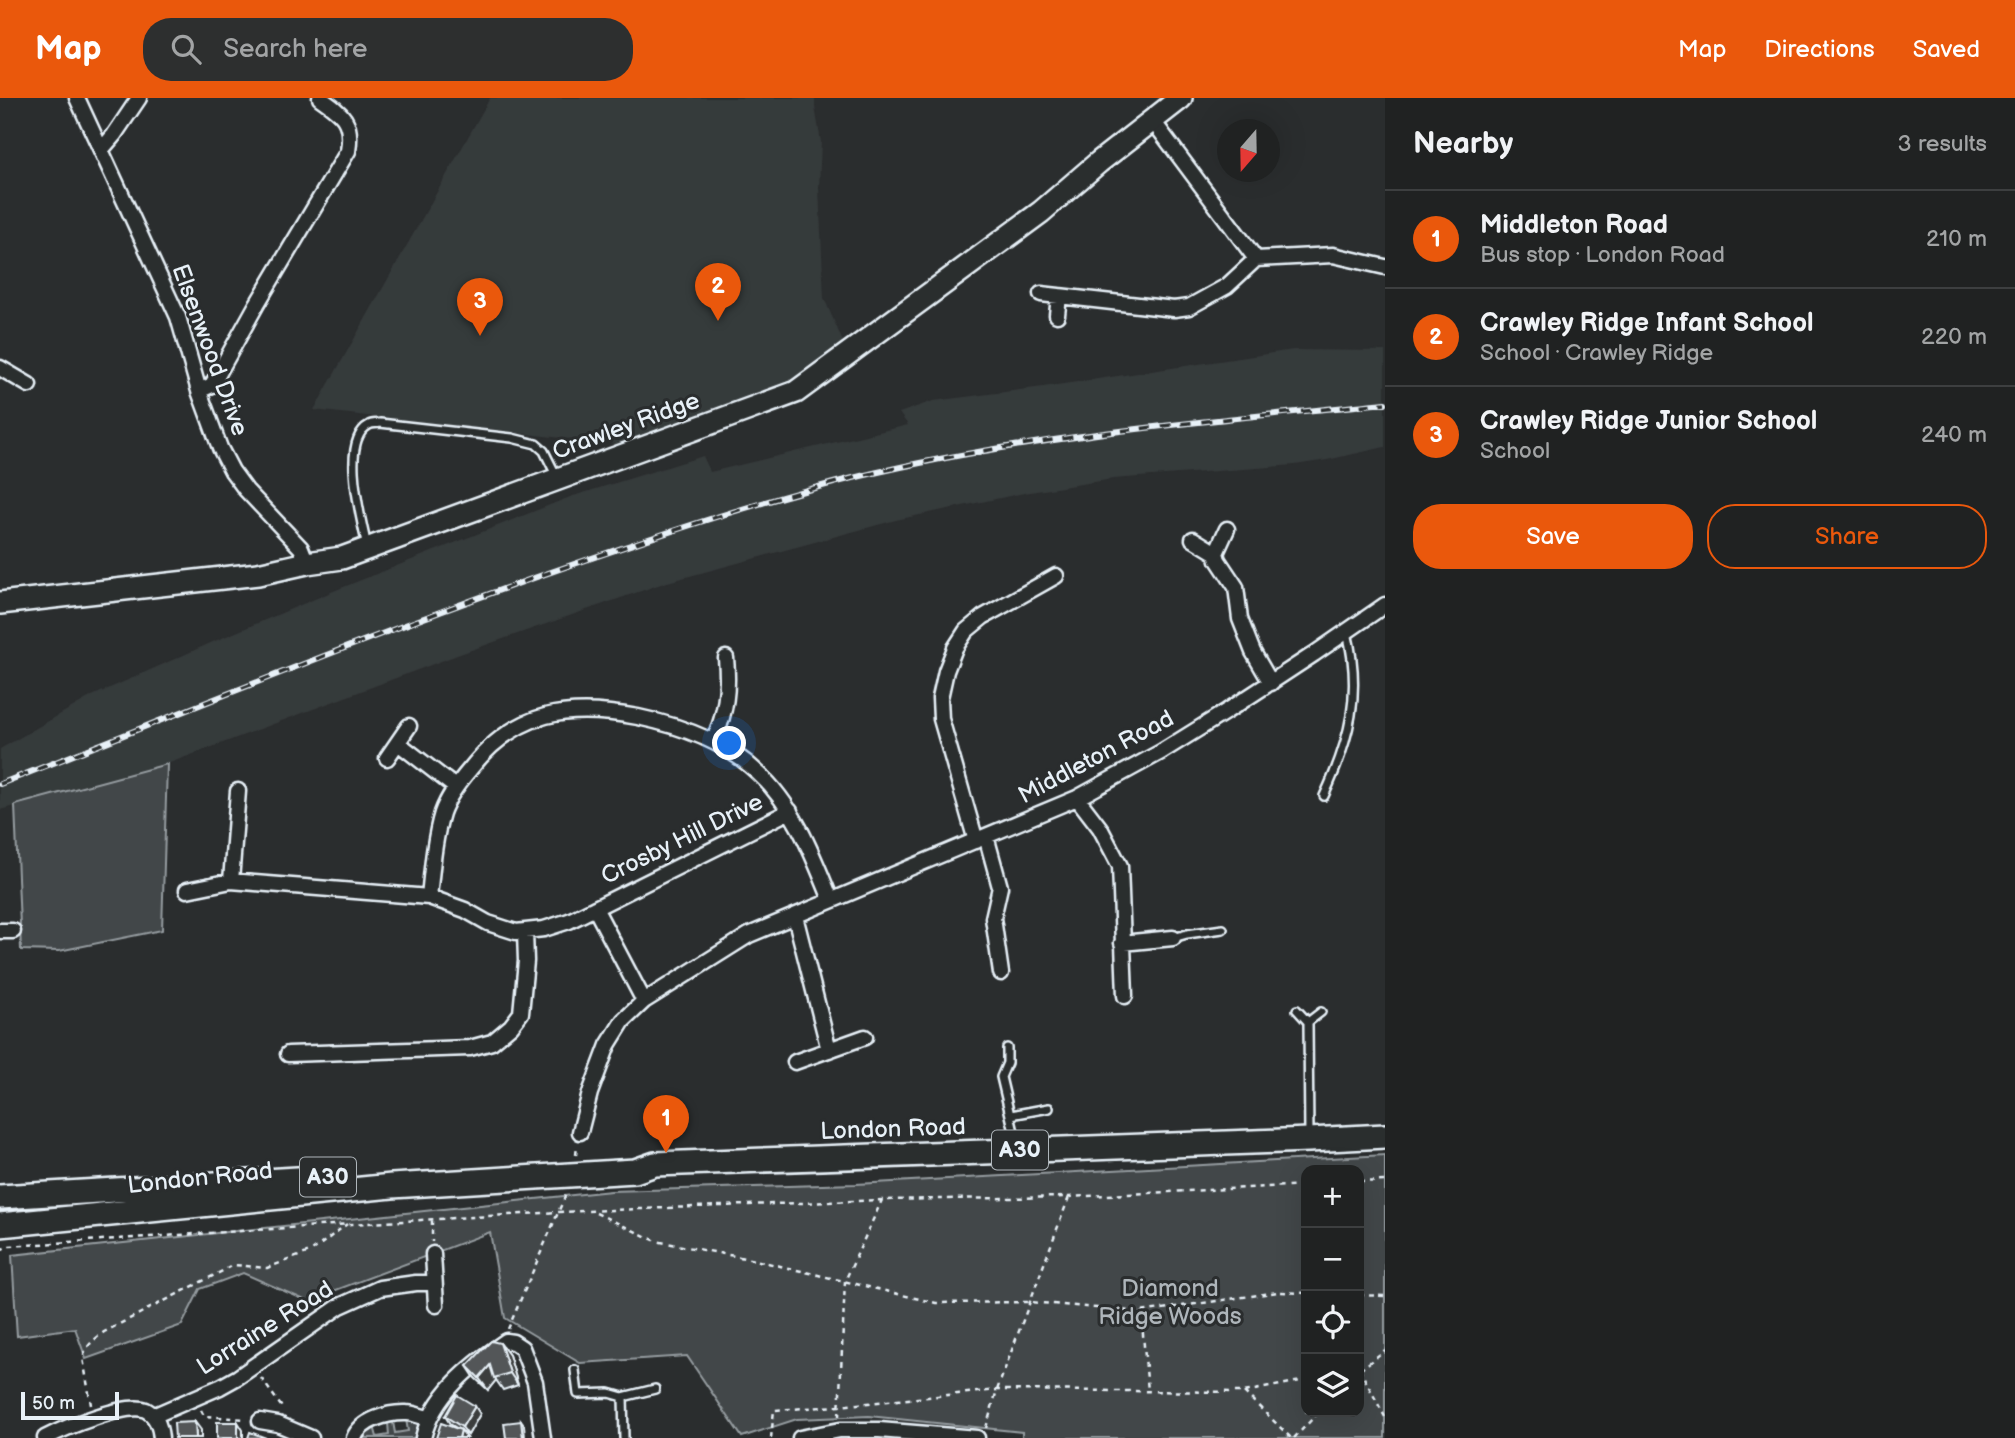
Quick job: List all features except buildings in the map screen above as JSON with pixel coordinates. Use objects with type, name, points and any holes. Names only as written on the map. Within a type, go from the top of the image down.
[{"type":"main road","name":"London Road","points":[[0,1197],[636,1160],[655,1164],[1385,1136]]},
{"type":"main road","name":"London Road","points":[[0,1225],[392,1186],[635,1171],[655,1164]]},
{"type":"street","name":"Elsenwood Drive","points":[[77,98],[178,317],[199,391],[220,448],[232,471],[256,502],[301,548],[307,563]]},
{"type":"street","points":[[102,149],[139,98]]},
{"type":"street","points":[[199,391],[212,385],[348,151],[350,135],[346,121],[341,113],[320,98]]},
{"type":"street","name":"Crawley Ridge","points":[[0,603],[258,574],[342,558],[796,392],[1041,212],[1099,162],[1181,98]]},
{"type":"street","points":[[1153,121],[1256,259]]},
{"type":"street","points":[[1041,294],[1174,309],[1189,307],[1227,286],[1256,259],[1333,255],[1385,267]]},
{"type":"street","points":[[1057,315],[1059,296]]},
{"type":"street","points":[[0,368],[29,385]]},
{"type":"street","points":[[1216,553],[1227,529]]},
{"type":"street","points":[[1193,539],[1216,553],[1236,587],[1240,619],[1253,652],[1271,683]]},
{"type":"street","points":[[1001,973],[993,918],[1000,887],[941,719],[940,698],[946,671],[955,648],[966,631],[983,617],[1056,576]]},
{"type":"street","name":"Middleton Road","points":[[580,1132],[590,1093],[608,1045],[623,1021],[644,1001],[749,935],[1077,798],[1161,752],[1271,683],[1385,605]]},
{"type":"street","points":[[714,741],[723,717],[727,695],[726,658]]},
{"type":"street","name":"Crosby Hill Drive","points":[[790,811],[569,921],[544,929],[525,932],[503,929],[429,897],[437,834],[447,800],[481,755],[506,734],[538,718],[568,711],[605,711],[683,728],[714,741],[757,771],[790,811],[831,900]]},
{"type":"street","points":[[387,758],[409,726]]},
{"type":"street","points":[[398,743],[456,787]]},
{"type":"street","points":[[231,881],[238,791]]},
{"type":"street","points":[[1077,798],[1100,828],[1120,866],[1125,996]]},
{"type":"street","points":[[187,890],[231,881],[429,897]]},
{"type":"street","name":"Crosby Hill Drive","points":[[595,908],[644,1001]]},
{"type":"street","points":[[795,915],[829,1050]]},
{"type":"street","points":[[288,1054],[311,1060],[470,1048],[492,1042],[511,1026],[521,1013],[526,961],[525,932]]},
{"type":"street","points":[[1122,943],[1173,938]]},
{"type":"street","points":[[795,1062],[865,1037]]},
{"type":"street","points":[[433,1254],[436,1305]]},
{"type":"street","name":"Lorraine Road","points":[[153,1416],[238,1377],[340,1306],[380,1288],[434,1283]]},
{"type":"street","points":[[423,1438],[428,1418],[450,1387],[509,1342],[522,1348],[535,1382],[543,1438]]},
{"type":"street","points":[[45,1438],[93,1418],[137,1408],[153,1416],[160,1427],[161,1438]]},
{"type":"street","points":[[354,1438],[362,1425],[382,1417],[407,1413],[428,1418]]},
{"type":"street","points":[[260,1421],[278,1423],[312,1438]]},
{"type":"street","points":[[800,1438],[840,1430],[879,1430],[919,1435],[982,1433]]},
{"type":"lane","points":[[368,549],[353,469],[354,452],[368,425],[380,423],[512,438],[536,444],[544,451],[558,479]]},
{"type":"lane","points":[[1324,796],[1339,763],[1351,726],[1354,666],[1347,631]]},
{"type":"lane","points":[[1173,938],[1223,929]]},
{"type":"lane","points":[[1297,1010],[1308,1022],[1309,1140]]},
{"type":"lane","points":[[1308,1022],[1321,1012]]},
{"type":"lane","points":[[1007,1048],[1007,1063],[1001,1076],[1018,1150]]},
{"type":"lane","points":[[1011,1115],[1049,1108]]},
{"type":"lane","points":[[575,1370],[578,1394],[609,1393],[623,1397],[655,1389]]},
{"type":"lane","points":[[623,1397],[624,1438]]},
{"type":"path","points":[[1364,1182],[1385,1181]]},
{"type":"path","points":[[0,1250],[9,1246],[559,1212],[882,1200],[1069,1197],[1301,1185]]},
{"type":"path","points":[[509,1342],[508,1326],[567,1191]]},
{"type":"path","points":[[982,1433],[1069,1197]]},
{"type":"path","points":[[840,1430],[845,1281],[882,1200]]},
{"type":"path","points":[[593,1212],[656,1241],[755,1260],[936,1303],[1030,1302],[1141,1312],[1278,1292],[1301,1293]]},
{"type":"path","points":[[432,1220],[433,1254]]},
{"type":"path","points":[[93,1418],[83,1358],[91,1343],[104,1332],[234,1265],[267,1268],[312,1251],[347,1224]]},
{"type":"path","points":[[1364,1295],[1385,1296]]},
{"type":"path","points":[[1141,1312],[1148,1391]]},
{"type":"path","points":[[1364,1366],[1385,1350]]},
{"type":"path","points":[[258,1374],[281,1406],[278,1423]]},
{"type":"path","points":[[1364,1379],[1385,1417]]},
{"type":"path","points":[[771,1438],[774,1409],[839,1406],[997,1390],[1244,1392],[1301,1381]]},
{"type":"path","points":[[1244,1392],[1293,1438],[1314,1417]]},
{"type":"path","points":[[198,1402],[204,1416],[260,1421]]},
{"type":"shaded area","points":[[490,98],[815,98],[821,142],[819,188],[824,298],[844,344],[789,385],[763,398],[615,444],[314,410]]},
{"type":"shaded area","points":[[1293,350],[1385,351],[1385,447],[1295,465],[1113,479],[1024,493],[896,520],[664,583],[460,654],[167,764],[0,810],[0,749],[92,696],[336,590],[570,497],[703,456],[710,472],[908,425],[899,413],[933,401]]},
{"type":"green space","points":[[167,764],[162,930],[59,951],[21,950],[15,805]]},
{"type":"green space","name":"Diamond Ridge Woods","points":[[1385,1155],[1385,1438],[1022,1438],[1022,1432],[869,1416],[797,1419],[742,1437],[687,1356],[580,1363],[505,1318],[490,1232],[307,1301],[243,1273],[200,1289],[182,1325],[86,1359],[75,1328],[17,1336],[12,1255],[611,1191],[856,1184]]},
{"type":"green space","points":[[406,1419],[418,1425],[418,1438],[358,1438],[374,1426],[377,1437],[389,1435],[388,1423],[393,1422],[395,1433],[408,1431]]},
{"type":"railway","points":[[0,784],[436,613],[617,549],[791,495],[861,476],[990,450],[1187,423],[1385,403]]},
{"type":"place","name":"Crawley Ridge Infant School","points":[[718,321]]},
{"type":"place","name":"Crawley Ridge Junior School","points":[[480,336]]},
{"type":"place","name":"Middleton Road","points":[[666,1153]]}]
